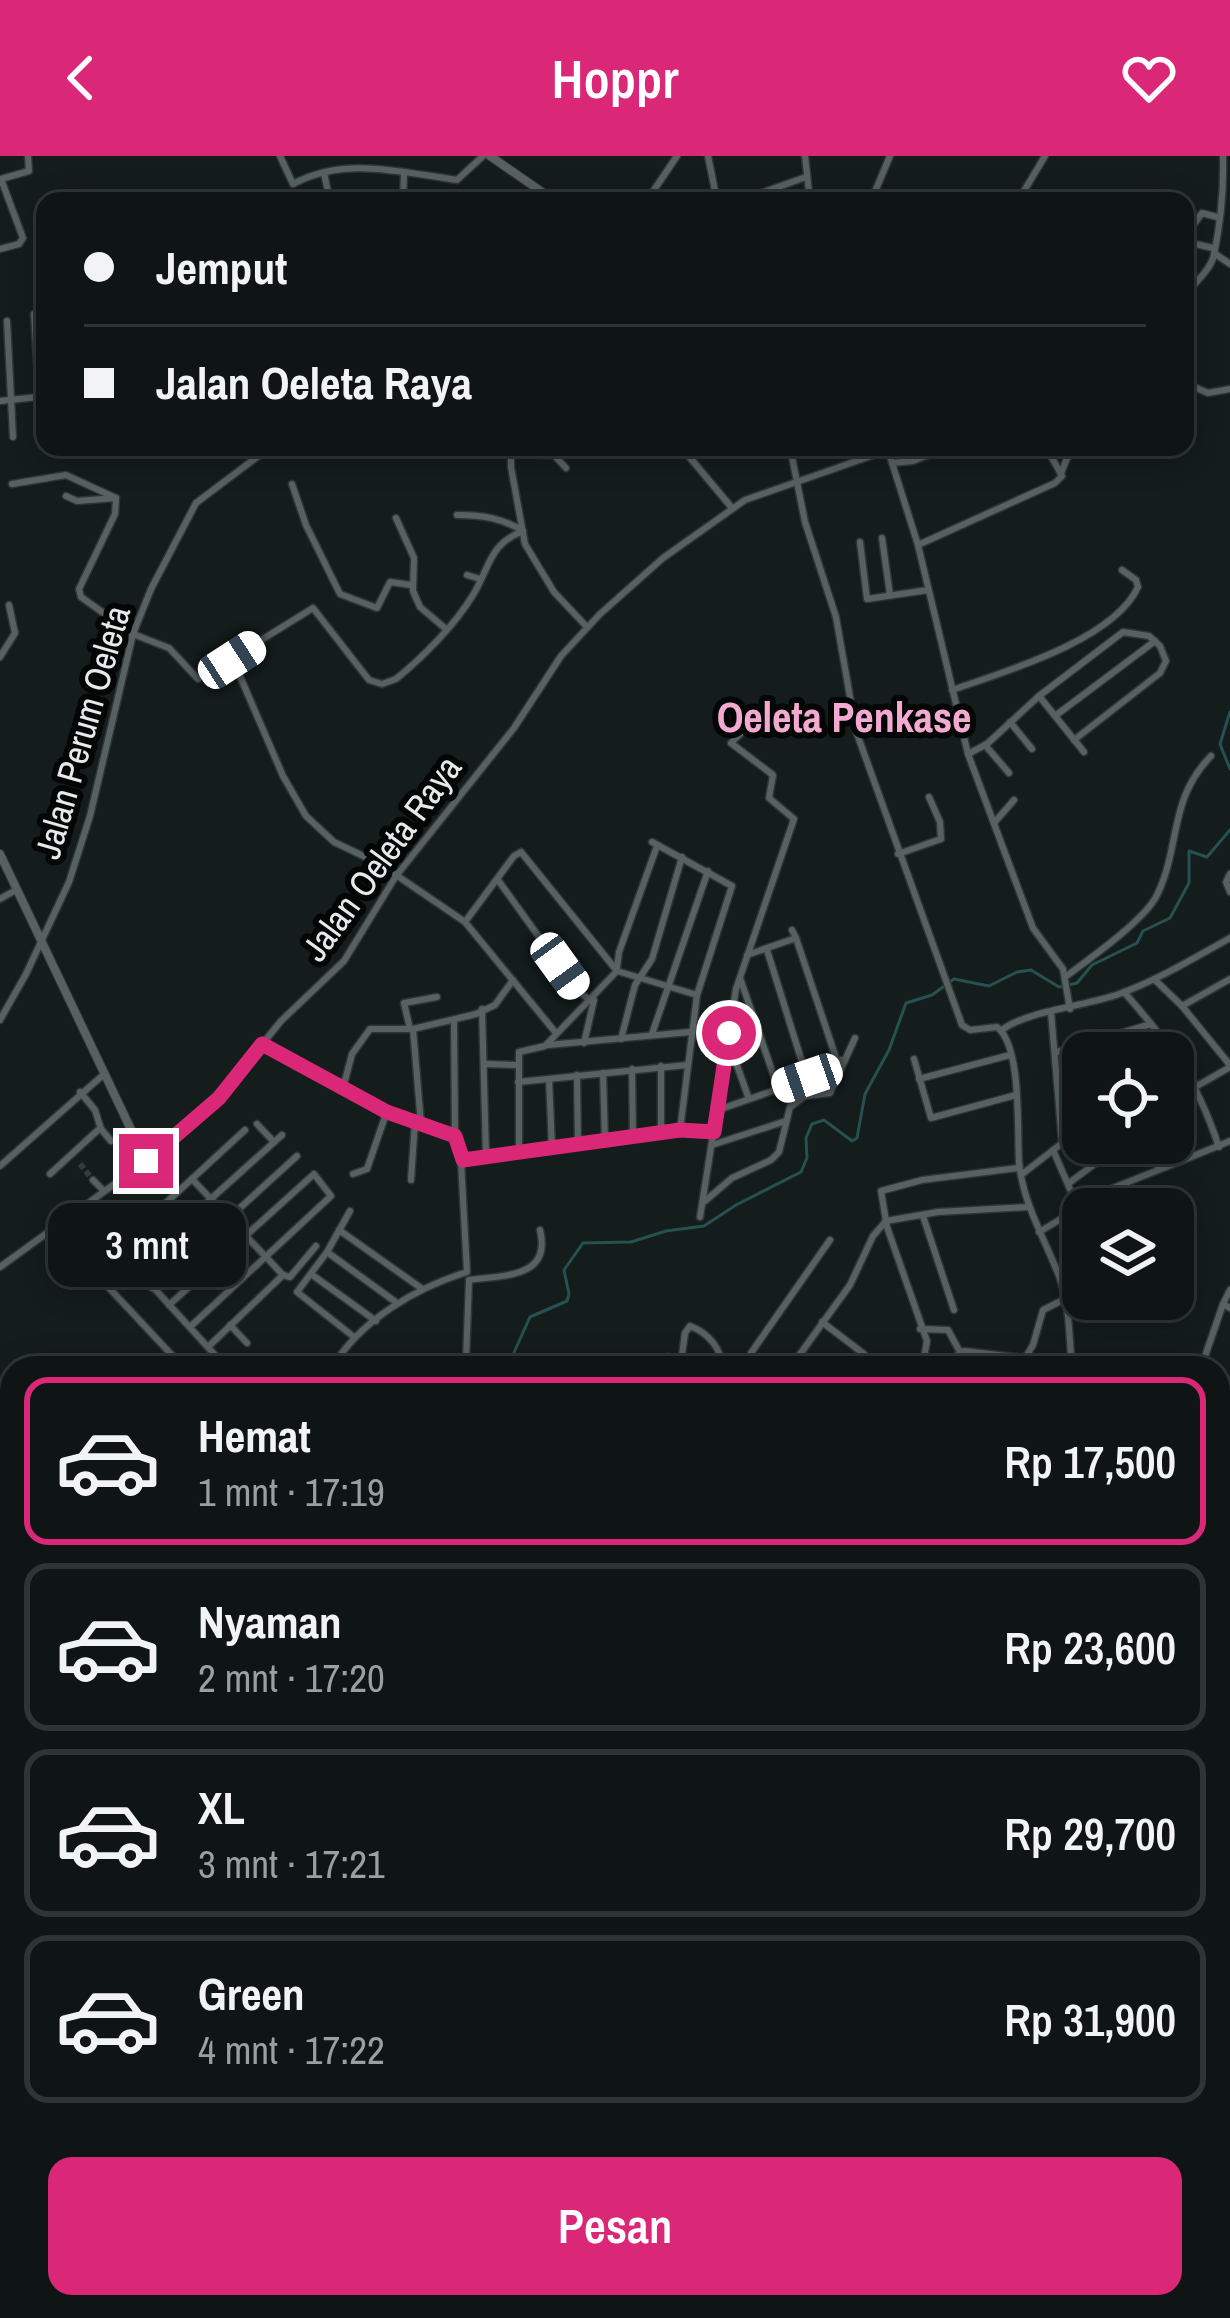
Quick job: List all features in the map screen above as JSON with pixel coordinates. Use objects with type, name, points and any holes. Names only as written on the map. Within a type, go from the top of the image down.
[{"type":"street","points":[[0,249],[19,244],[23,238],[1,179],[28,171],[28,156]]},
{"type":"street","points":[[280,156],[293,184],[314,172],[363,164],[460,180],[487,156],[534,192]]},
{"type":"street","points":[[653,192],[676,156]]},
{"type":"street","points":[[708,156],[715,192]]},
{"type":"street","points":[[806,156],[808,192]]},
{"type":"street","points":[[875,192],[890,156]]},
{"type":"street","points":[[1023,192],[1045,156]]},
{"type":"street","points":[[1194,282],[1213,251],[1225,183],[1223,156]]},
{"type":"street","points":[[325,173],[328,192]]},
{"type":"street","points":[[403,192],[404,173]]},
{"type":"street","points":[[764,192],[806,177]]},
{"type":"street","points":[[1194,224],[1202,213],[1230,230]]},
{"type":"street","points":[[1194,244],[1230,264]]},
{"type":"street","points":[[34,314],[36,347]]},
{"type":"street","points":[[7,321],[14,437]]},
{"type":"street","points":[[1194,387],[1208,393],[1230,389]]},
{"type":"street","points":[[0,400],[36,397]]},
{"type":"street","name":"Jalan Perum Oeleta","points":[[0,1020],[69,882],[134,634],[151,589],[196,503],[259,456]]},
{"type":"street","points":[[511,456],[525,544],[554,592],[587,627]]},
{"type":"street","points":[[555,456],[566,469]]},
{"type":"street","points":[[689,456],[732,508]]},
{"type":"street","points":[[792,456],[805,522],[836,617],[856,731],[965,1028],[1002,1030],[1017,1019],[1070,1010],[1124,992],[1230,938]]},
{"type":"street","name":"Jalan Oeleta Raya","points":[[0,1267],[146,1161],[219,1098],[262,1044],[344,961],[396,876],[587,627],[663,558],[732,508],[768,490],[868,456]]},
{"type":"street","points":[[891,456],[918,545],[968,754],[1033,928],[1058,958],[1070,1010]]},
{"type":"street","points":[[892,463],[926,456]]},
{"type":"street","points":[[1051,456],[1060,472]]},
{"type":"street","points":[[918,545],[1055,484],[1069,456]]},
{"type":"street","points":[[12,484],[66,475],[116,498]]},
{"type":"street","points":[[292,484],[340,594],[377,608],[391,582],[412,585]]},
{"type":"street","points":[[66,496],[77,501],[116,498]]},
{"type":"street","points":[[116,498],[115,514],[79,589],[81,597],[134,634],[169,648],[198,679],[314,608],[369,680],[382,684],[406,670],[446,629],[471,598],[505,538],[523,531]]},
{"type":"street","points":[[458,515],[506,521],[523,531]]},
{"type":"street","points":[[397,518],[414,561],[412,585],[420,608],[446,629]]},
{"type":"street","points":[[882,538],[890,595]]},
{"type":"street","points":[[860,542],[867,598],[928,590]]},
{"type":"street","points":[[952,690],[1073,641],[1119,614],[1138,587],[1122,570]]},
{"type":"street","points":[[467,574],[480,579]]},
{"type":"street","points":[[0,656],[7,652],[15,633],[9,605]]},
{"type":"street","points":[[968,754],[1123,632],[1140,632],[1155,640],[1166,661],[1160,673],[1074,740]]},
{"type":"street","points":[[1055,716],[1155,640]]},
{"type":"street","points":[[232,660],[283,776],[306,816],[334,842],[465,922],[556,1033]]},
{"type":"street","points":[[1039,696],[1084,752]]},
{"type":"street","points":[[1010,722],[1032,749]]},
{"type":"street","points":[[700,1217],[740,978],[794,819],[769,798],[772,775],[731,743],[746,728]]},
{"type":"street","points":[[985,745],[1009,773]]},
{"type":"street","points":[[1065,980],[1157,896],[1187,785],[1211,756]]},
{"type":"street","points":[[898,854],[941,839],[940,822],[929,797]]},
{"type":"street","points":[[994,823],[1015,800]]},
{"type":"street","points":[[545,1046],[617,971],[655,844],[730,884],[697,995],[680,1130]]},
{"type":"street","points":[[465,922],[514,856],[524,853],[617,971],[697,995]]},
{"type":"street","name":"Jalan Perum Oeleta","points":[[0,854],[3,871],[42,937]]},
{"type":"street","points":[[620,1039],[634,985],[652,959],[682,857]]},
{"type":"street","points":[[652,1034],[708,871]]},
{"type":"street","points":[[1230,875],[1230,892]]},
{"type":"street","points":[[498,880],[578,991],[592,998]]},
{"type":"street","points":[[0,899],[16,890]]},
{"type":"street","points":[[747,955],[794,934],[840,1061]]},
{"type":"street","points":[[42,937],[146,1161]]},
{"type":"street","points":[[767,950],[807,1078]]},
{"type":"street","points":[[740,978],[778,1088]]},
{"type":"street","points":[[1154,979],[1230,1066],[1194,1087]]},
{"type":"street","points":[[1181,1006],[1230,979]]},
{"type":"street","points":[[343,1088],[352,1054],[368,1031],[412,1029],[482,1010],[495,1005],[513,980]]},
{"type":"street","points":[[1124,992],[1157,1032]]},
{"type":"street","points":[[411,1180],[418,1123],[412,1029],[404,1003],[437,997]]},
{"type":"street","points":[[584,1043],[592,998]]},
{"type":"street","points":[[482,1010],[486,1155]]},
{"type":"street","points":[[925,1356],[928,1345],[886,1220],[883,1189],[922,1180],[1020,1172],[1062,1142],[1051,1012]]},
{"type":"street","points":[[454,1018],[455,1136],[463,1160],[468,1276],[466,1356]]},
{"type":"street","points":[[1057,1053],[1151,1024]]},
{"type":"street","points":[[1002,1030],[1010,1054],[1020,1172],[1028,1207],[1062,1287]]},
{"type":"street","points":[[520,1151],[521,1049],[692,1032]]},
{"type":"street","points":[[702,1203],[732,1178],[776,1156],[788,1111],[798,1100],[824,1097],[831,1091],[840,1061],[854,1038]]},
{"type":"street","points":[[262,1044],[387,1112],[455,1136]]},
{"type":"street","points":[[729,1045],[749,1099]]},
{"type":"street","points":[[919,1079],[1010,1054]]},
{"type":"street","points":[[914,1059],[928,1115],[935,1118],[1016,1095]]},
{"type":"street","points":[[718,1110],[840,1061]]},
{"type":"street","points":[[484,1064],[518,1065]]},
{"type":"street","points":[[518,1082],[688,1065]]},
{"type":"street","points":[[661,1066],[661,1134]]},
{"type":"street","points":[[632,1069],[632,1138]]},
{"type":"street","points":[[603,1073],[605,1141]]},
{"type":"street","points":[[0,1166],[103,1075]]},
{"type":"street","points":[[577,1075],[578,1143]]},
{"type":"street","points":[[549,1078],[552,1148]]},
{"type":"street","points":[[1194,1082],[1219,1147]]},
{"type":"street","points":[[1058,1087],[1062,1086]]},
{"type":"street","points":[[80,1092],[111,1141]]},
{"type":"street","points":[[353,1174],[368,1167],[387,1112]]},
{"type":"street","points":[[712,1145],[786,1121]]},
{"type":"street","points":[[257,1124],[274,1142]]},
{"type":"street","points":[[50,1174],[101,1129]]},
{"type":"street","points":[[117,1248],[245,1130]]},
{"type":"street","points":[[463,1160],[680,1130],[714,1132]]},
{"type":"street","points":[[134,1268],[282,1135]]},
{"type":"street","points":[[1194,1156],[1230,1141]]},
{"type":"street","points":[[0,1150],[10,1155]]},
{"type":"street","points":[[1053,1150],[1071,1188]]},
{"type":"street","points":[[68,1155],[80,1164]]},
{"type":"street","points":[[153,1289],[297,1156]]},
{"type":"street","points":[[1069,1184],[1095,1164]]},
{"type":"street","points":[[1157,1164],[1159,1169]]},
{"type":"street","points":[[1113,1188],[1172,1164]]},
{"type":"street","points":[[170,1305],[314,1174],[331,1196],[190,1327]]},
{"type":"street","points":[[192,1179],[284,1276],[290,1277],[316,1246]]},
{"type":"street","points":[[93,1180],[104,1191]]},
{"type":"street","points":[[799,1356],[850,1285],[873,1236],[886,1220],[1028,1207]]},
{"type":"street","points":[[81,1208],[215,1356]]},
{"type":"street","points":[[350,1210],[327,1252],[298,1290],[355,1338]]},
{"type":"street","points":[[923,1216],[954,1310]]},
{"type":"street","points":[[1039,1232],[1062,1222]]},
{"type":"street","points":[[53,1228],[174,1356]]},
{"type":"street","points":[[339,1230],[422,1288]]},
{"type":"street","points":[[341,1356],[355,1338],[422,1288],[468,1276],[523,1272],[543,1249],[540,1230]]},
{"type":"street","points":[[752,1356],[830,1240]]},
{"type":"street","points":[[327,1252],[398,1304]]},
{"type":"street","points":[[311,1274],[376,1321]]},
{"type":"street","points":[[208,1347],[284,1276]]},
{"type":"street","points":[[1206,1356],[1230,1291]]},
{"type":"street","points":[[1026,1356],[1034,1346],[1043,1310],[1062,1300]]},
{"type":"street","points":[[1067,1320],[1071,1356]]},
{"type":"street","points":[[823,1322],[864,1354]]},
{"type":"street","points":[[230,1325],[247,1343]]},
{"type":"street","points":[[682,1356],[690,1326],[717,1346],[722,1356]]},
{"type":"street","points":[[920,1329],[948,1330],[961,1352]]},
{"type":"street","points":[[955,1356],[961,1352],[1004,1356]]},
{"type":"waterway","points":[[1230,712],[1220,744],[1230,769]]},
{"type":"waterway","points":[[512,1356],[530,1317],[567,1301],[564,1270],[583,1243],[631,1242],[704,1226],[801,1172],[812,1124],[824,1120],[852,1141],[857,1138],[865,1094],[889,1050],[906,1003],[932,995],[954,979],[989,986],[1031,970],[1059,987],[1077,983],[1092,965],[1137,943],[1143,931],[1170,918],[1189,883],[1189,851],[1207,857],[1230,830]]},
{"type":"tunnel","points":[[80,1164],[93,1180]]},
{"type":"district","name":"Oeleta Penkase","points":[[844,717]]},
{"type":"route","points":[[146,1161],[219,1098],[262,1044],[387,1112],[455,1136],[463,1160],[680,1130],[714,1132],[729,1033]]}]
